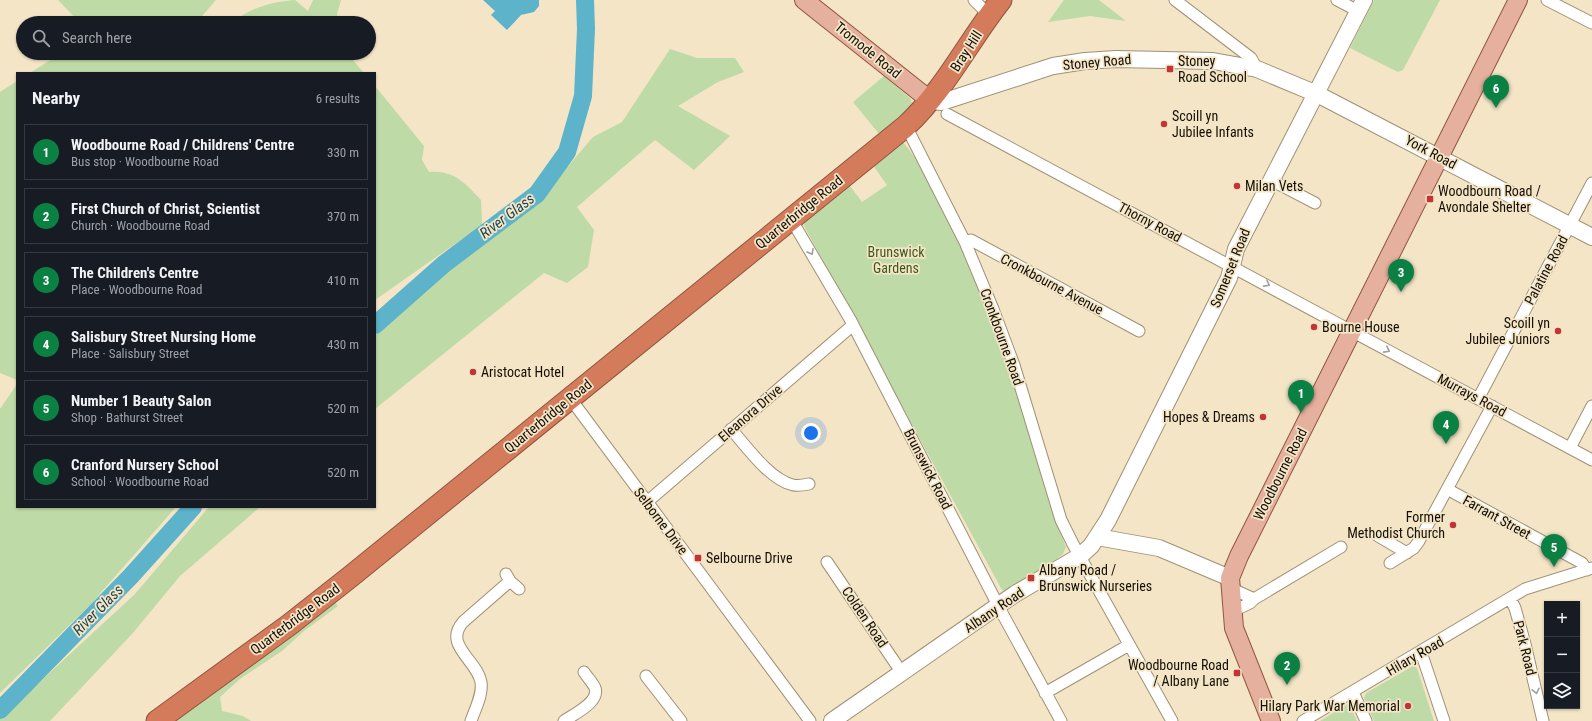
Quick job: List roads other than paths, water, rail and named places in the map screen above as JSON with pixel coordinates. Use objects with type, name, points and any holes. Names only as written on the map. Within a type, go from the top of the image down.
[{"type":"highway","name":"Bray Hill","points":[[931,101],[995,7]]},
{"type":"highway","name":"Quarterbridge Road","points":[[157,721],[324,598],[906,126],[931,101]]},
{"type":"main road","name":"Tromode Road","points":[[804,0],[820,5],[931,101]]},
{"type":"main road","name":"Woodbourne Road","points":[[1271,721],[1234,628],[1231,612],[1230,583],[1239,556],[1518,0]]},
{"type":"main road","name":"Somerset Road","points":[[1097,537],[1108,520],[1229,278],[1236,249],[1361,6]]},
{"type":"main road","name":"Stoney Road","points":[[931,101],[942,102],[1053,66],[1085,61],[1116,59],[1213,61],[1262,71]]},
{"type":"main road","name":"York Road","points":[[1262,71],[1317,94],[1439,156],[1592,237]]},
{"type":"main road","name":"Albany Road","points":[[832,721],[999,605],[1080,556],[1091,546],[1097,537]]},
{"type":"main road","points":[[1097,537],[1159,548],[1230,583]]},
{"type":"street","points":[[974,0],[995,7]]},
{"type":"street","points":[[1175,0],[1251,58],[1262,71]]},
{"type":"street","points":[[1337,0],[1361,6]]},
{"type":"street","points":[[1547,0],[1592,23]]},
{"type":"street","name":"Thorny Road","points":[[947,114],[1352,331]]},
{"type":"street","name":"Cronkbourne Road","points":[[906,126],[965,242],[1014,365],[1061,520],[1172,721]]},
{"type":"street","points":[[1271,180],[1315,203]]},
{"type":"street","name":"Palatine Road","points":[[1478,399],[1592,183]]},
{"type":"street","name":"Brunswick Road","points":[[791,219],[853,325],[1061,721]]},
{"type":"street","name":"Cronkbourne Avenue","points":[[965,242],[971,240],[1139,331]]},
{"type":"street","name":"Eleanora Drive","points":[[647,502],[853,325]]},
{"type":"street","name":"Murrays Road","points":[[1352,331],[1592,460]]},
{"type":"street","name":"Selborne Drive","points":[[570,398],[810,721]]},
{"type":"street","points":[[1390,563],[1414,548],[1419,541],[1492,406]]},
{"type":"street","points":[[1570,448],[1592,406]]},
{"type":"street","points":[[732,429],[765,467],[775,475],[794,485],[809,484]]},
{"type":"street","name":"Farrant Street","points":[[1447,489],[1582,563],[1590,569]]},
{"type":"street","points":[[1378,536],[1407,553]]},
{"type":"street","points":[[1231,612],[1250,603],[1254,599],[1341,547]]},
{"type":"street","name":"Colden Road","points":[[827,562],[902,673]]},
{"type":"street","name":"Hilary Road","points":[[1303,721],[1511,600],[1526,589],[1590,569]]},
{"type":"street","points":[[471,721],[480,694],[481,683],[476,670],[456,642],[458,627],[508,578],[519,589]]},
{"type":"street","points":[[1230,583],[1254,599]]},
{"type":"street","name":"Park Road","points":[[1511,600],[1517,615],[1542,721]]},
{"type":"street","points":[[1045,693],[1129,645]]},
{"type":"street","points":[[1421,652],[1444,721]]},
{"type":"street","points":[[564,721],[593,700],[596,694],[595,687],[584,672]]},
{"type":"street","points":[[646,676],[681,721]]},
{"type":"street","points":[[1354,692],[1366,721]]},
{"type":"water","points":[[483,0],[539,0],[539,6],[534,12],[521,15],[507,30],[491,15],[495,11]]},
{"type":"waterway","name":"River Glass","points":[[376,324],[444,264],[537,194],[567,152],[583,96],[586,29],[585,0]]},
{"type":"waterway","name":"River Glass","points":[[0,710],[131,576],[192,508]]},
{"type":"place","name":"Stoney Road School","points":[[1170,69]]},
{"type":"place","name":"Cranford Nursery School","points":[[1496,108]]},
{"type":"place","name":"Scoill yn Jubilee Infants","points":[[1164,124]]},
{"type":"place","name":"Milan Vets","points":[[1237,186]]},
{"type":"place","name":"Woodbourn Road / Avondale Shelter","points":[[1430,199]]},
{"type":"place","name":"The Children's Centre","points":[[1401,292]]},
{"type":"place","name":"Bourne House","points":[[1314,327]]},
{"type":"place","name":"Scoill yn Jubilee Juniors","points":[[1558,331]]},
{"type":"place","name":"Aristocat Hotel","points":[[473,372]]},
{"type":"place","name":"Woodbourne Road / Childrens' Centre","points":[[1301,413]]},
{"type":"place","name":"Hopes & Dreams","points":[[1263,417]]},
{"type":"place","name":"Salisbury Street Nursing Home","points":[[1446,444]]},
{"type":"place","name":"Former Methodist Church","points":[[1453,525]]},
{"type":"place","name":"Selbourne Drive","points":[[698,558]]},
{"type":"place","name":"Number 1 Beauty Salon","points":[[1554,567]]},
{"type":"place","name":"Albany Road / Brunswick Nurseries","points":[[1031,578]]},
{"type":"place","name":"Woodbourne Road / Albany Lane","points":[[1237,673]]},
{"type":"place","name":"First Church of Christ, Scientist","points":[[1287,685]]},
{"type":"place","name":"Hilary Park War Memorial","points":[[1408,706]]},
{"type":"park label","name":"Brunswick Gardens","points":[[896,260]]}]
